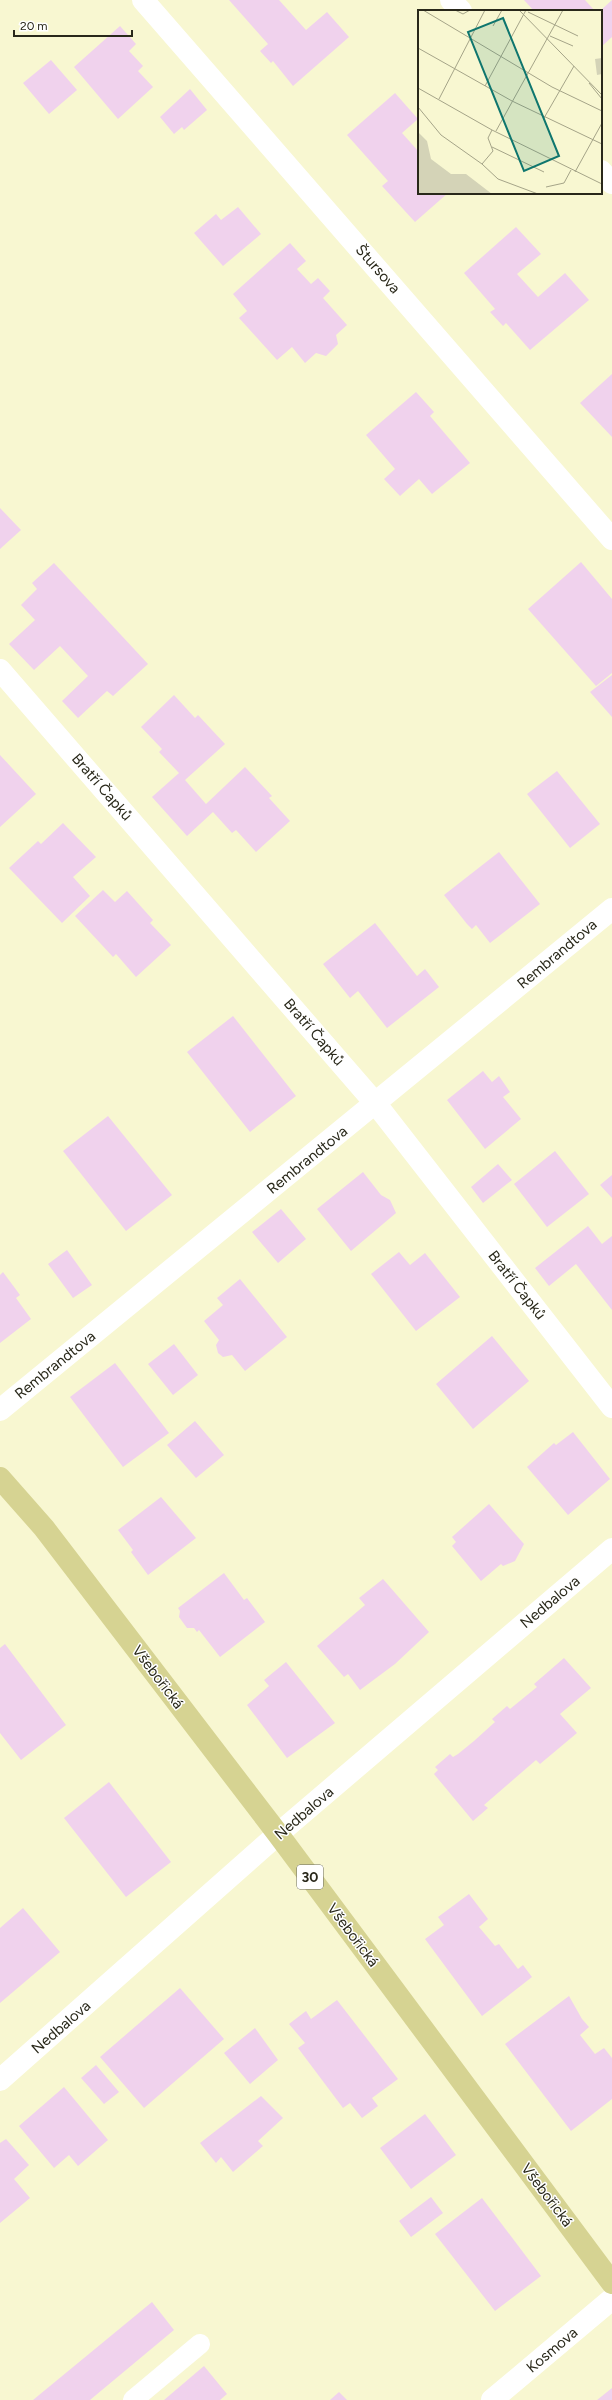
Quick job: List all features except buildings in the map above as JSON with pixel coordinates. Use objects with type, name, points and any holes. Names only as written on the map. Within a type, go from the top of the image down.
[{"type":"main road","name":"Všebořická","points":[[0,1478],[44,1528],[278,1834],[612,2283]]},
{"type":"street","name":"Štursova","points":[[143,0],[612,539]]},
{"type":"street","points":[[451,0],[460,10]]},
{"type":"street","points":[[602,172],[612,184]]},
{"type":"street","name":"Bratří Čapků","points":[[0,670],[376,1104],[612,1407]]},
{"type":"street","name":"Rembrandtova","points":[[0,1410],[376,1104],[612,909]]},
{"type":"street","name":"Nedbalova","points":[[0,2080],[278,1834],[612,1549]]},
{"type":"street","name":"Kosmova","points":[[492,2400],[612,2299]]},
{"type":"lane","points":[[133,2400],[200,2344]]}]
